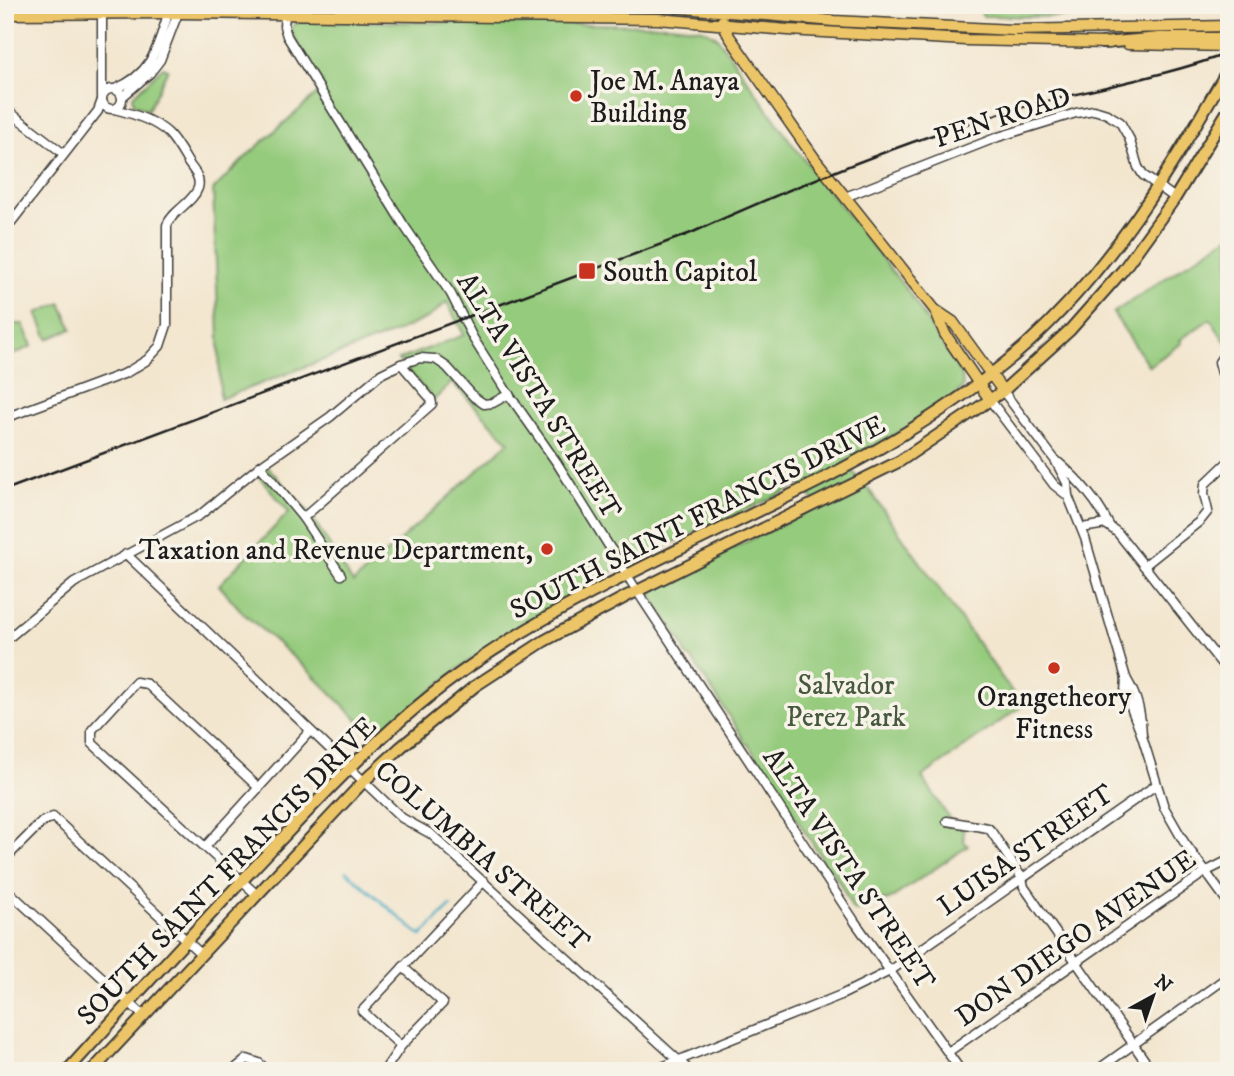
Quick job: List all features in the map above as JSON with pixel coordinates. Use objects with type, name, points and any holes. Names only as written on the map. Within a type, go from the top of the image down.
[{"type":"highway","points":[[1102,43],[1160,38],[1229,38]]},
{"type":"highway","name":"SOUTH SAINT FRANCIS DRIVE","points":[[67,1071],[349,768],[409,713],[468,667],[548,616],[626,574],[863,458],[921,424],[978,384],[1044,328],[1088,282],[1128,233],[1159,187],[1228,71]]},
{"type":"highway","name":"SOUTH SAINT FRANCIS DRIVE","points":[[92,1071],[365,781],[401,747],[475,687],[558,633],[900,461],[1003,391],[1062,338],[1124,270],[1175,198],[1228,112]]},
{"type":"main road","points":[[558,5],[660,6],[860,22],[1013,30],[1229,26]]},
{"type":"main road","points":[[5,14],[102,14],[175,10],[285,15],[658,19],[860,35],[995,42],[1229,46]]},
{"type":"main road","points":[[719,10],[729,36],[768,93],[845,197],[935,310],[945,334],[990,400]]},
{"type":"main road","points":[[860,22],[860,35]]},
{"type":"main road","points":[[935,310],[953,322],[1003,391]]},
{"type":"street","points":[[426,5],[435,16]]},
{"type":"street","points":[[102,98],[113,88],[134,80],[147,68],[175,10]]},
{"type":"street","points":[[111,108],[150,73],[160,60],[175,10]]},
{"type":"street","points":[[5,230],[98,111],[102,98],[102,14]]},
{"type":"street","name":"ALTA VISTA STREET","points":[[285,15],[287,36],[404,224],[451,294],[473,338],[855,922],[961,1071]]},
{"type":"street","points":[[101,81],[113,88],[129,112]]},
{"type":"street","points":[[102,98],[111,108]]},
{"type":"street","points":[[5,418],[127,373],[147,360],[160,346],[167,325],[167,225],[196,192],[199,185],[198,176],[169,134],[129,112],[111,108],[98,111]]},
{"type":"street","name":"PEN ROAD","points":[[845,197],[998,137],[1094,110],[1120,122],[1143,175],[1175,198]]},
{"type":"street","points":[[11,113],[64,154]]},
{"type":"street","points":[[1229,348],[1219,362],[1222,373],[1229,380]]},
{"type":"street","points":[[5,641],[74,583],[200,515],[260,466],[310,432],[381,374],[401,364],[420,358],[435,359],[447,367],[478,401],[484,404],[493,403],[509,394]]},
{"type":"street","points":[[303,517],[432,404],[431,399],[401,364]]},
{"type":"street","points":[[1003,391],[1055,460],[1067,483],[1068,496],[1082,528],[1126,678],[1140,709],[1142,736],[1156,785],[1169,817],[1229,904]]},
{"type":"street","points":[[990,400],[1054,485],[1068,496]]},
{"type":"street","points":[[1055,460],[1076,478],[1102,511],[1109,525],[1229,673]]},
{"type":"street","points":[[1144,566],[1200,521],[1208,511],[1205,485],[1229,461]]},
{"type":"street","points":[[260,466],[303,517],[341,575]]},
{"type":"street","points":[[1082,528],[1109,525]]},
{"type":"street","name":"COLUMBIA STREET","points":[[127,554],[402,818],[431,834],[690,1071]]},
{"type":"street","points":[[1216,656],[1229,646]]},
{"type":"street","points":[[257,895],[92,743],[92,730],[136,682],[147,684],[258,788]]},
{"type":"street","points":[[205,847],[310,731]]},
{"type":"street","name":"LUISA STREET","points":[[652,1071],[834,998],[890,971],[1156,785]]},
{"type":"street","points":[[5,859],[42,822],[53,817],[201,954]]},
{"type":"street","points":[[947,821],[988,828],[1022,878],[1024,887],[1152,1071]]},
{"type":"street","name":"DON DIEGO AVENUE","points":[[948,1052],[1205,872],[1229,860]]},
{"type":"street","points":[[401,1046],[362,1012],[484,881]]},
{"type":"street","points":[[5,888],[144,1016]]},
{"type":"street","points":[[384,1071],[401,1046],[443,1003],[403,967]]},
{"type":"street","points":[[1096,1071],[1229,976]]},
{"type":"street","points":[[232,1071],[247,1059],[259,1063],[268,1071]]},
{"type":"green space","points":[[981,5],[1073,5],[1073,15],[983,16]]},
{"type":"green space","name":"Salvador Perez Park","points":[[303,21],[671,25],[703,29],[717,37],[793,145],[910,294],[962,376],[963,386],[943,405],[844,463],[867,487],[1022,706],[922,777],[955,827],[963,828],[964,841],[968,846],[889,900],[853,910],[837,879],[823,865],[820,855],[748,744],[744,743],[692,659],[686,656],[684,647],[653,599],[652,592],[655,587],[818,506],[801,484],[624,564],[599,583],[523,626],[462,666],[375,737],[310,672],[243,613],[219,585],[289,512],[257,474],[267,466],[308,511],[353,583],[509,442],[452,382],[434,400],[398,360],[464,335],[447,302],[429,317],[394,333],[220,399],[213,190],[250,153],[324,88],[290,31],[294,24]]},
{"type":"green space","points":[[163,67],[168,69],[148,110],[134,104],[133,96]]},
{"type":"green space","points":[[1229,236],[1229,338],[1225,341],[1210,319],[1149,366],[1113,313]]},
{"type":"green space","points":[[61,303],[72,329],[48,339],[37,313]]},
{"type":"green space","points":[[14,324],[23,324],[32,346],[11,356],[5,344],[5,331]]},
{"type":"waterway","points":[[346,871],[421,936],[451,906]]},
{"type":"railway","points":[[5,490],[691,233],[804,184],[920,139],[998,114],[1172,71],[1229,53]]},
{"type":"place","name":"Joe M. Anaya Building","points":[[576,96]]},
{"type":"place","name":"South Capitol","points":[[587,271]]},
{"type":"place","name":"Taxation and Revenue Department,","points":[[547,549]]},
{"type":"place","name":"Orangetheory Fitness","points":[[1054,668]]}]
